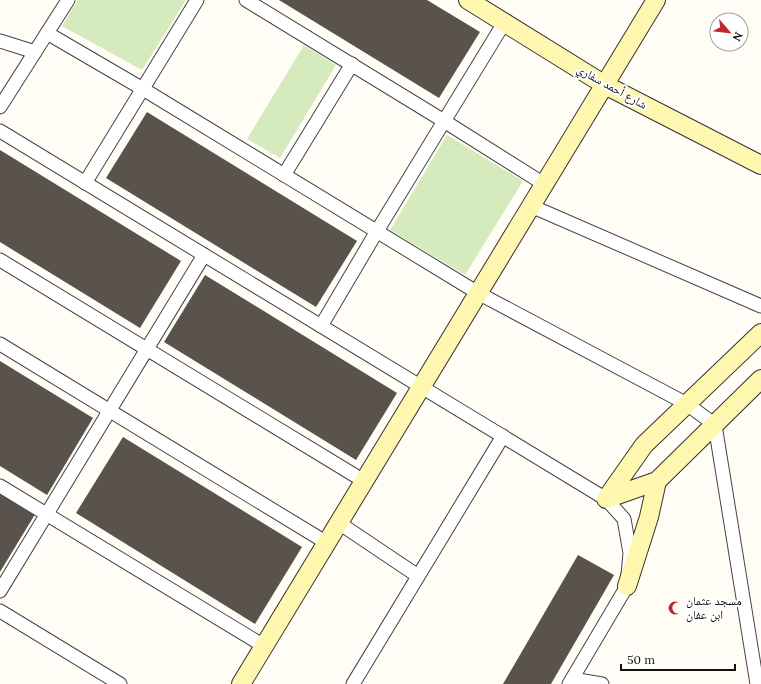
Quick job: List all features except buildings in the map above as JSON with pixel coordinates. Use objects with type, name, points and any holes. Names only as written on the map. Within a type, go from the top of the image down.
[{"type":"street","points":[[0,106],[68,0]]},
{"type":"street","points":[[85,183],[197,0]]},
{"type":"street","points":[[246,0],[352,64],[544,184]]},
{"type":"street","name":"شارع أحمد سفاري","points":[[468,0],[605,85],[761,165]]},
{"type":"street","points":[[241,684],[656,0]]},
{"type":"street","points":[[321,326],[504,23]]},
{"type":"street","points":[[47,32],[478,293],[687,404],[715,425],[757,684]]},
{"type":"street","points":[[0,41],[35,52]]},
{"type":"street","points":[[284,175],[352,64]]},
{"type":"street","points":[[0,131],[606,499],[624,519],[630,553],[627,586]]},
{"type":"street","points":[[531,206],[761,306]]},
{"type":"street","points":[[0,591],[204,255]]},
{"type":"street","points":[[0,260],[364,481]]},
{"type":"street","points":[[606,499],[644,445],[761,333]]},
{"type":"street","points":[[0,344],[327,543]]},
{"type":"street","points":[[606,499],[657,481],[761,379]]},
{"type":"street","points":[[353,684],[503,436]]},
{"type":"street","points":[[602,684],[571,682],[627,586],[649,517],[657,481]]},
{"type":"street","points":[[0,486],[264,646]]},
{"type":"street","points":[[339,523],[418,576]]},
{"type":"street","points":[[0,611],[120,684]]},
{"type":"green space","points":[[78,0],[186,0],[142,70],[62,26]]},
{"type":"green space","points":[[304,45],[336,65],[280,158],[247,139]]},
{"type":"green space","points":[[447,135],[523,181],[465,275],[390,230]]},
{"type":"place","name":"مسجد عثمان ابن عفان","points":[[675,608]]}]
